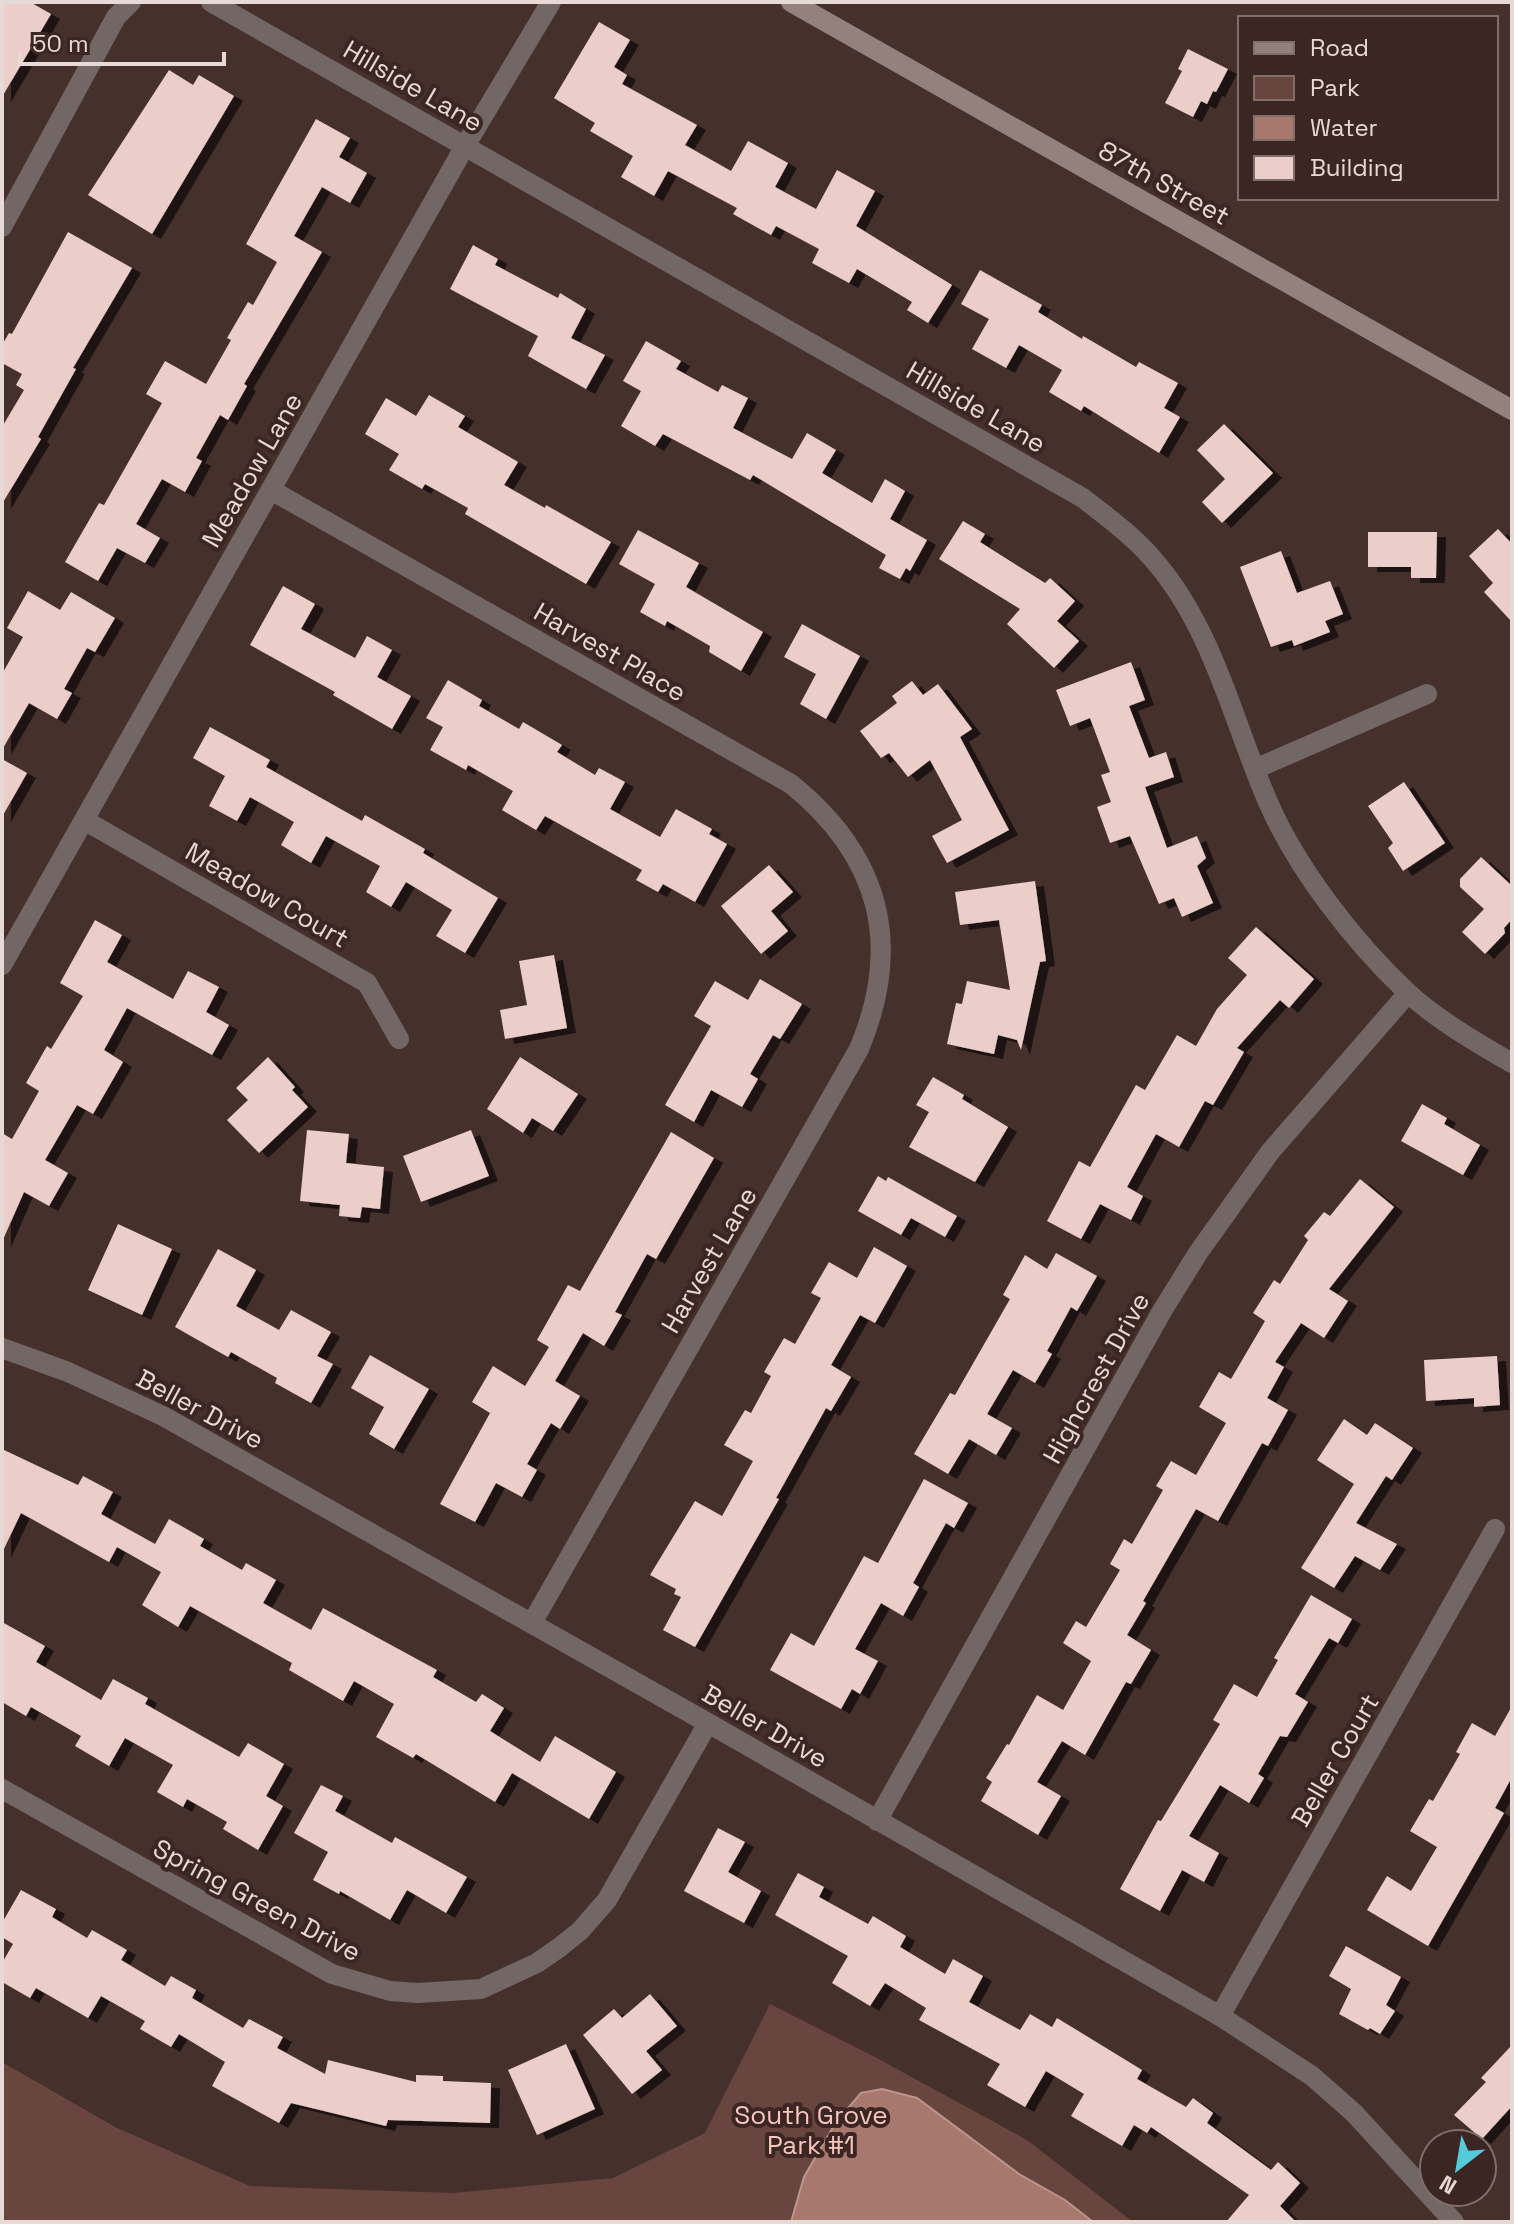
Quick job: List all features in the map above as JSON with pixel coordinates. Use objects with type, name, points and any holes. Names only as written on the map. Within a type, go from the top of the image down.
[{"type":"main road","name":"87th Street","points":[[791,2],[1512,410]]},
{"type":"street","points":[[2,227],[116,17],[131,2]]},
{"type":"street","name":"Hillside Lane","points":[[211,2],[1083,498],[1129,534],[1152,558],[1188,608],[1213,659],[1269,804],[1322,894],[1344,923],[1408,993],[1469,1037],[1512,1063]]},
{"type":"street","name":"Meadow Lane","points":[[2,965],[465,146],[551,2]]},
{"type":"street","name":"Harvest Place","points":[[271,490],[791,784],[836,826],[853,851],[878,906]]},
{"type":"street","points":[[1255,769],[1427,694]]},
{"type":"street","name":"Meadow Court","points":[[84,820],[367,983],[399,1039]]},
{"type":"street","name":"Harvest Lane","points":[[532,1623],[859,1049],[870,1023],[881,971],[878,906]]},
{"type":"street","name":"Highcrest Drive","points":[[877,1821],[1162,1311],[1198,1253],[1270,1152],[1408,993]]},
{"type":"street","name":"Beller Drive","points":[[2,1348],[68,1372],[163,1416],[1220,2016],[1312,2076],[1354,2113],[1454,2222]]},
{"type":"street","name":"Beller Court","points":[[1220,2016],[1495,1529]]},
{"type":"street","name":"Spring Green Drive","points":[[2,1789],[332,1974],[390,1991],[418,1993],[481,1989],[537,1963],[560,1947],[580,1931],[607,1900],[708,1723]]},
{"type":"green space","name":"South Grove Park #1","points":[[770,2004],[1027,2140],[1133,2222],[2,2222],[2,2062],[115,2127],[250,2186],[453,2193],[613,2178],[705,2133]]},
{"type":"water","points":[[882,2089],[917,2098],[1019,2174],[1065,2200],[1093,2222],[791,2222],[804,2177],[836,2122],[861,2093]]},
{"type":"building","points":[[2,2],[30,2],[51,14],[2,97]]},
{"type":"building","points":[[599,22],[630,40],[614,67],[627,75],[622,84],[697,125],[685,145],[731,171],[748,141],[788,163],[775,187],[816,209],[837,170],[875,191],[856,226],[952,285],[928,323],[907,310],[912,302],[857,269],[849,283],[812,263],[819,249],[776,226],[771,235],[733,214],[737,208],[668,171],[654,196],[621,177],[633,156],[590,131],[595,123],[554,98]]},
{"type":"building","points":[[1188,49],[1228,69],[1216,92],[1213,91],[1207,104],[1201,101],[1193,117],[1165,103],[1182,71],[1178,69]]},
{"type":"building","points":[[169,70],[193,85],[199,75],[234,96],[152,234],[88,195]]},
{"type":"building","points":[[316,119],[350,138],[339,157],[367,173],[350,203],[322,187],[294,236],[322,252],[244,384],[247,386],[228,420],[220,415],[196,458],[202,461],[185,492],[162,479],[136,524],[160,538],[145,563],[117,548],[98,581],[65,562],[99,503],[104,505],[162,403],[146,394],[165,361],[206,384],[248,302],[253,305],[277,262],[246,244]]},
{"type":"building","points":[[68,232],[132,268],[73,368],[76,369],[38,437],[41,439],[2,504],[2,427],[24,390],[16,385],[22,374],[2,363],[2,345],[9,333],[12,334]]},
{"type":"building","points":[[473,245],[498,259],[495,265],[558,298],[560,293],[586,309],[571,338],[605,355],[586,389],[528,356],[538,336],[450,289]]},
{"type":"building","points":[[980,270],[1042,305],[1038,312],[1082,339],[1083,336],[1136,367],[1139,362],[1178,383],[1164,408],[1180,417],[1159,453],[1084,406],[1081,411],[1049,392],[1062,370],[1019,345],[1006,368],[972,349],[989,319],[961,304]]},
{"type":"building","points":[[646,341],[681,361],[676,369],[718,392],[722,385],[748,398],[733,428],[792,459],[807,433],[836,450],[822,473],[872,503],[885,479],[905,491],[890,519],[927,540],[910,571],[906,568],[900,579],[879,568],[886,555],[753,475],[750,480],[663,434],[655,446],[621,426],[641,391],[623,381]]},
{"type":"building","points":[[429,395],[465,416],[458,427],[518,462],[504,485],[611,542],[586,584],[465,514],[468,508],[425,484],[422,489],[389,470],[399,454],[365,434],[386,398],[416,416]]},
{"type":"building","points":[[1224,424],[1273,473],[1222,523],[1202,502],[1225,479],[1197,450]]},
{"type":"building","points":[[963,521],[985,534],[980,542],[1045,583],[1050,578],[1075,601],[1057,621],[1079,641],[1054,668],[1007,624],[1020,609],[939,559]]},
{"type":"building","points":[[1498,529],[1512,544],[1512,622],[1484,592],[1493,583],[1469,556]]},
{"type":"building","points":[[638,530],[699,563],[686,587],[763,632],[741,671],[709,652],[710,646],[667,621],[665,626],[640,612],[655,584],[619,564]]},
{"type":"building","points":[[1368,532],[1437,532],[1436,578],[1411,578],[1411,567],[1368,567]]},
{"type":"building","points":[[1281,551],[1297,593],[1330,581],[1343,614],[1325,621],[1330,632],[1294,646],[1292,640],[1271,647],[1240,567]]},
{"type":"building","points":[[283,586],[315,604],[301,629],[355,658],[367,636],[392,650],[377,677],[411,696],[392,729],[333,695],[335,692],[250,645]]},
{"type":"building","points":[[28,591],[60,610],[71,592],[115,618],[95,652],[87,648],[64,689],[72,693],[57,719],[29,703],[2,750],[2,674],[23,637],[7,628]]},
{"type":"building","points":[[802,624],[860,656],[826,719],[800,704],[816,674],[784,657]]},
{"type":"building","points":[[1131,662],[1145,700],[1129,706],[1149,758],[1166,752],[1174,777],[1145,787],[1167,848],[1197,836],[1206,858],[1197,866],[1213,903],[1182,917],[1174,898],[1159,904],[1130,836],[1110,843],[1097,807],[1111,802],[1101,775],[1110,772],[1090,718],[1070,726],[1056,690]]},
{"type":"building","points":[[448,680],[482,700],[479,706],[519,729],[523,722],[562,745],[557,752],[595,775],[599,768],[625,782],[610,809],[660,837],[676,809],[712,829],[709,834],[727,844],[695,902],[663,884],[658,892],[636,880],[642,870],[545,816],[536,830],[502,810],[513,791],[468,765],[466,770],[430,750],[443,727],[426,718]]},
{"type":"building","points":[[912,681],[923,695],[938,684],[972,729],[960,737],[1009,830],[947,863],[932,836],[962,820],[930,760],[908,777],[889,753],[881,758],[860,731],[897,703],[892,696]]},
{"type":"building","points":[[210,727],[270,760],[266,767],[362,821],[365,815],[425,849],[423,853],[498,898],[465,953],[436,936],[452,910],[406,882],[391,907],[366,892],[380,866],[326,836],[311,863],[281,845],[294,822],[250,797],[237,821],[209,806],[225,776],[193,758]]},
{"type":"building","points":[[2,759],[27,773],[2,817]]},
{"type":"building","points":[[1404,782],[1445,843],[1403,871],[1388,848],[1393,843],[1368,806]]},
{"type":"building","points":[[1481,857],[1512,886],[1512,919],[1504,928],[1505,933],[1485,954],[1462,932],[1484,909],[1460,887],[1460,879]]},
{"type":"building","points":[[769,865],[793,892],[771,911],[788,931],[761,954],[721,906]]},
{"type":"building","points":[[1035,881],[1046,961],[1040,962],[1021,1050],[1017,1040],[998,1035],[994,1054],[947,1044],[956,1003],[962,1004],[967,981],[1010,990],[999,920],[960,925],[955,892]]},
{"type":"building","points":[[95,920],[122,935],[107,962],[173,999],[188,971],[219,987],[206,1012],[229,1025],[212,1055],[127,1008],[104,1050],[123,1062],[93,1114],[77,1105],[45,1160],[68,1173],[49,1206],[24,1192],[2,1242],[2,1133],[12,1139],[39,1091],[26,1083],[47,1046],[51,1049],[83,996],[60,983]]},
{"type":"building","points":[[1256,927],[1314,979],[1289,1008],[1280,1000],[1237,1048],[1244,1052],[1213,1105],[1205,1101],[1179,1147],[1156,1134],[1127,1187],[1143,1196],[1131,1220],[1100,1204],[1081,1239],[1047,1221],[1079,1161],[1090,1167],[1136,1085],[1145,1090],[1177,1035],[1196,1046],[1217,1009],[1247,975],[1228,958]]},
{"type":"building","points":[[554,955],[567,1028],[505,1039],[500,1010],[527,1005],[519,961]]},
{"type":"building","points":[[760,979],[802,1004],[780,1039],[773,1035],[750,1074],[758,1079],[742,1107],[711,1090],[694,1122],[665,1105],[711,1026],[694,1016],[715,981],[748,1000]]},
{"type":"building","points":[[268,1057],[308,1107],[259,1153],[227,1120],[248,1100],[236,1088]]},
{"type":"building","points":[[520,1057],[578,1094],[553,1131],[532,1118],[523,1133],[487,1109]]},
{"type":"building","points":[[933,1077],[1008,1127],[975,1182],[909,1147],[929,1112],[916,1105]]},
{"type":"building","points":[[1422,1104],[1447,1118],[1444,1124],[1480,1145],[1463,1175],[1401,1141]]},
{"type":"building","points":[[307,1130],[349,1134],[346,1163],[384,1167],[380,1209],[362,1207],[360,1218],[339,1216],[340,1205],[300,1201]]},
{"type":"building","points":[[471,1130],[489,1176],[421,1202],[403,1156]]},
{"type":"building","points":[[671,1132],[714,1158],[656,1259],[647,1254],[615,1312],[622,1315],[604,1346],[583,1333],[555,1381],[580,1396],[560,1429],[551,1423],[527,1464],[537,1470],[522,1497],[496,1483],[475,1522],[440,1504],[490,1413],[472,1402],[493,1366],[525,1386],[549,1347],[537,1340],[568,1285],[580,1291]]},
{"type":"building","points":[[878,1176],[886,1181],[888,1177],[957,1216],[945,1237],[911,1218],[901,1235],[858,1211]]},
{"type":"building","points":[[1360,1179],[1394,1207],[1329,1289],[1348,1301],[1324,1338],[1301,1323],[1275,1362],[1284,1367],[1267,1398],[1288,1410],[1268,1446],[1262,1443],[1218,1521],[1196,1509],[1127,1635],[1151,1650],[1131,1684],[1126,1682],[1085,1755],[1062,1741],[1037,1782],[1061,1796],[1038,1835],[981,1801],[992,1782],[986,1778],[1037,1695],[1063,1710],[1091,1661],[1063,1643],[1076,1621],[1086,1627],[1120,1570],[1110,1564],[1124,1539],[1132,1544],[1163,1490],[1156,1486],[1171,1461],[1196,1475],[1226,1423],[1199,1407],[1219,1372],[1231,1379],[1265,1321],[1253,1313],[1274,1280],[1280,1284],[1308,1240],[1304,1236],[1324,1212],[1330,1216]]},
{"type":"building","points":[[118,1224],[172,1249],[142,1315],[88,1290]]},
{"type":"building","points":[[874,1247],[907,1266],[875,1323],[860,1315],[831,1365],[851,1377],[831,1411],[826,1408],[776,1498],[779,1499],[695,1647],[663,1630],[681,1597],[674,1594],[676,1589],[650,1575],[695,1501],[722,1516],[753,1461],[724,1445],[745,1410],[751,1413],[771,1376],[764,1372],[784,1338],[795,1344],[821,1298],[811,1293],[829,1262],[857,1278]]},
{"type":"building","points":[[218,1249],[256,1270],[236,1306],[279,1330],[291,1310],[331,1332],[317,1356],[333,1364],[311,1403],[275,1383],[277,1378],[231,1352],[228,1357],[175,1327]]},
{"type":"building","points":[[1056,1253],[1097,1276],[1077,1311],[1071,1307],[1047,1351],[1052,1354],[1035,1383],[1013,1370],[987,1414],[1012,1428],[996,1455],[969,1439],[948,1474],[914,1454],[950,1393],[955,1395],[1010,1299],[1003,1295],[1025,1255],[1047,1269]]},
{"type":"building","points":[[370,1355],[429,1389],[394,1449],[369,1434],[384,1407],[351,1388]]},
{"type":"building","points":[[1497,1356],[1500,1405],[1474,1407],[1474,1398],[1426,1401],[1424,1360]]},
{"type":"building","points":[[1344,1419],[1367,1435],[1375,1423],[1413,1448],[1392,1480],[1386,1476],[1356,1523],[1397,1544],[1380,1570],[1355,1556],[1334,1588],[1301,1568],[1354,1484],[1317,1460]]},
{"type":"building","points":[[2,1449],[78,1485],[83,1476],[113,1492],[101,1514],[155,1544],[169,1519],[204,1539],[200,1546],[242,1570],[246,1563],[276,1580],[263,1603],[311,1630],[323,1608],[437,1670],[433,1677],[476,1702],[482,1694],[504,1708],[490,1731],[540,1762],[555,1736],[616,1772],[589,1819],[512,1773],[495,1802],[416,1754],[413,1758],[376,1737],[394,1704],[354,1681],[343,1701],[289,1670],[292,1663],[190,1606],[178,1627],[142,1605],[161,1572],[117,1547],[109,1562],[21,1513],[2,1553]]},
{"type":"building","points":[[924,1479],[968,1503],[954,1528],[946,1523],[913,1583],[919,1587],[903,1616],[881,1603],[855,1649],[878,1661],[860,1694],[852,1689],[841,1709],[770,1670],[791,1633],[814,1646],[864,1556],[878,1563]]},
{"type":"building","points":[[1311,1595],[1352,1619],[1338,1643],[1329,1638],[1295,1694],[1308,1702],[1287,1737],[1280,1736],[1258,1774],[1264,1778],[1249,1803],[1220,1785],[1189,1836],[1219,1853],[1204,1882],[1182,1870],[1160,1911],[1120,1889],[1158,1820],[1161,1821],[1220,1724],[1213,1720],[1234,1684],[1257,1697],[1278,1660],[1274,1658]]},
{"type":"building","points":[[2,1622],[45,1646],[36,1662],[101,1700],[113,1679],[148,1698],[145,1704],[239,1757],[248,1743],[284,1764],[266,1796],[283,1806],[258,1850],[223,1829],[227,1822],[187,1799],[183,1807],[157,1792],[173,1765],[125,1738],[109,1766],[75,1746],[81,1736],[31,1707],[26,1716],[2,1702]]},
{"type":"building","points":[[1512,1706],[1512,1777],[1495,1808],[1504,1813],[1428,1946],[1367,1910],[1387,1876],[1411,1891],[1437,1847],[1410,1831],[1429,1799],[1433,1801],[1460,1754],[1456,1752],[1472,1723],[1495,1736]]},
{"type":"building","points":[[321,1785],[343,1796],[335,1811],[392,1843],[395,1837],[467,1877],[446,1913],[407,1890],[390,1920],[340,1891],[339,1894],[313,1880],[328,1852],[294,1833]]},
{"type":"building","points":[[718,1828],[745,1842],[728,1872],[761,1891],[744,1923],[684,1891]]},
{"type":"building","points":[[798,1873],[824,1887],[819,1897],[868,1924],[873,1916],[906,1936],[900,1947],[945,1974],[953,1959],[983,1976],[969,2002],[1020,2030],[1030,2014],[1052,2027],[1057,2018],[1142,2070],[1137,2079],[1186,2107],[1193,2098],[1213,2113],[1207,2123],[1271,2170],[1278,2162],[1300,2183],[1280,2206],[1296,2222],[1226,2222],[1249,2195],[1151,2127],[1147,2133],[1134,2125],[1122,2146],[1071,2116],[1084,2094],[1046,2071],[1025,2107],[987,2085],[1000,2064],[919,2020],[926,2008],[885,1983],[870,2006],[832,1983],[848,1956],[775,1915]]},
{"type":"building","points":[[21,1890],[56,1909],[52,1917],[87,1938],[92,1930],[127,1950],[121,1960],[165,1986],[171,1976],[196,1990],[192,1998],[243,2028],[249,2019],[283,2037],[277,2048],[325,2074],[328,2060],[416,2082],[416,2075],[443,2076],[443,2081],[491,2083],[490,2123],[388,2120],[386,2126],[291,2103],[279,2123],[212,2086],[225,2062],[179,2034],[171,2047],[140,2029],[145,2021],[101,1996],[88,2018],[36,1988],[30,1998],[2,1982],[2,1963],[13,1944],[2,1937],[2,1923]]},
{"type":"building","points":[[1346,1946],[1401,1977],[1386,2005],[1395,2011],[1380,2034],[1339,2014],[1351,1989],[1329,1976]]},
{"type":"building","points":[[650,1994],[677,2026],[646,2051],[662,2070],[632,2094],[583,2035],[614,2009],[622,2018]]},
{"type":"building","points":[[566,2044],[595,2109],[537,2135],[508,2070]]},
{"type":"building","points":[[1512,2045],[1512,2106],[1492,2128],[1469,2128],[1454,2115],[1486,2082],[1481,2078]]}]
